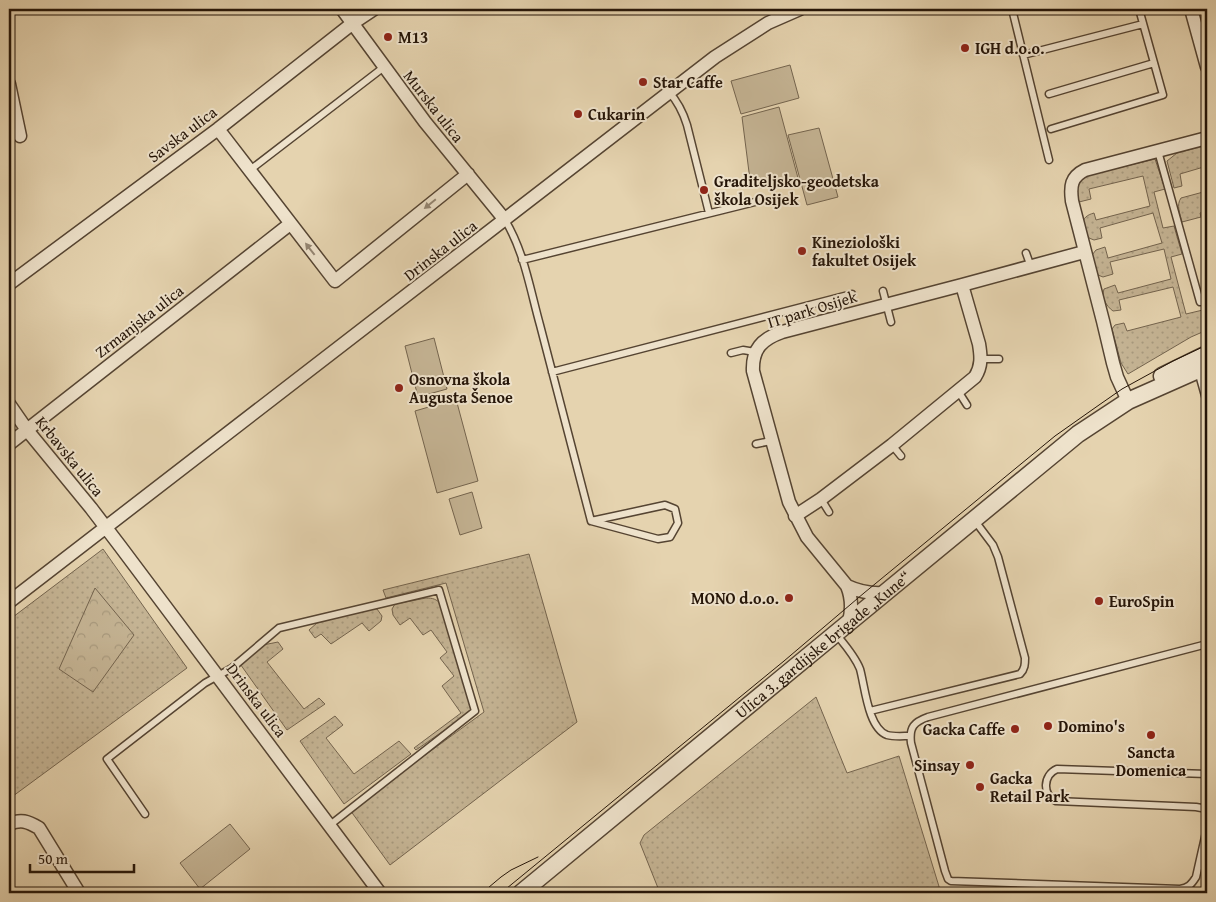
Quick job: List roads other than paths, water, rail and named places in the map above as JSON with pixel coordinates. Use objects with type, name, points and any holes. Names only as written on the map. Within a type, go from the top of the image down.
[{"type":"street","name":"Murska ulica","points":[[342,9],[425,122],[505,220]]},
{"type":"street","name":"Savska ulica","points":[[9,284],[374,9]]},
{"type":"street","name":"Drinska ulica","points":[[9,602],[715,57],[768,23],[800,9]]},
{"type":"street","points":[[1191,9],[1207,67]]},
{"type":"street","points":[[9,84],[20,136]]},
{"type":"street","points":[[218,128],[335,281],[468,174]]},
{"type":"street","points":[[1128,401],[1117,377],[1084,252],[1071,193],[1072,184],[1074,178],[1085,170],[1207,138]]},
{"type":"street","name":"Zrmanjska ulica","points":[[9,444],[290,224]]},
{"type":"street","name":"IT park Osijek","points":[[755,352],[762,343],[777,334],[1084,252]]},
{"type":"street","points":[[795,516],[821,499],[892,445],[975,377],[979,370],[981,359],[979,344],[962,286]]},
{"type":"street","points":[[755,352],[752,361],[752,371],[784,489],[795,516],[807,537],[847,586],[852,608],[849,622]]},
{"type":"street","name":"Ulica 3. gardijske brigade „Kune“","points":[[521,893],[1078,434],[1128,401],[1154,380],[1207,354]]},
{"type":"street","name":"Ulica 3. gardijske brigade „Kune“","points":[[1128,401],[1203,368]]},
{"type":"street","name":"Krbavska ulica","points":[[9,404],[27,430],[106,528]]},
{"type":"street","name":"Drinska ulica","points":[[106,528],[380,893]]},
{"type":"street","points":[[847,586],[859,592],[884,593]]},
{"type":"street","points":[[9,824],[17,820],[28,822],[39,828],[80,893]]},
{"type":"lane","points":[[1012,9],[1049,160]]},
{"type":"lane","points":[[1051,129],[1164,95],[1139,9]]},
{"type":"lane","points":[[1023,55],[1143,24]]},
{"type":"lane","points":[[1049,94],[1154,63]]},
{"type":"lane","points":[[250,170],[384,67]]},
{"type":"lane","points":[[670,92],[683,113],[687,125],[709,214]]},
{"type":"lane","points":[[1158,151],[1200,302]]},
{"type":"lane","points":[[522,260],[756,202]]},
{"type":"lane","points":[[505,220],[512,232],[522,260],[591,521]]},
{"type":"lane","points":[[1026,253],[1030,267]]},
{"type":"lane","points":[[883,290],[891,322]]},
{"type":"lane","points":[[552,372],[852,294]]},
{"type":"lane","points":[[731,353],[743,350],[755,352]]},
{"type":"lane","points":[[981,359],[999,359]]},
{"type":"lane","points":[[1203,368],[1207,403]]},
{"type":"lane","points":[[958,391],[967,404]]},
{"type":"lane","points":[[756,444],[771,441]]},
{"type":"lane","points":[[892,445],[901,456]]},
{"type":"lane","points":[[821,499],[829,512]]},
{"type":"lane","points":[[665,505],[675,508],[678,523],[670,537],[658,538],[591,521],[665,505]]},
{"type":"lane","points":[[870,711],[1020,674],[1023,671],[1025,658],[998,557],[993,545],[974,520]]},
{"type":"lane","points":[[145,814],[107,759],[205,683],[232,668],[280,628],[440,590],[475,711],[330,825]]},
{"type":"lane","points":[[835,634],[856,662],[875,725],[881,732],[888,735],[910,736]]},
{"type":"lane","points":[[1207,644],[928,717],[914,724],[910,736],[945,871],[948,879],[951,880],[1186,889],[1196,878],[1207,828]]},
{"type":"lane","points":[[1207,774],[1057,769],[1048,777],[1047,788],[1048,795],[1056,801],[1196,806],[1207,809]]},
{"type":"tram line","points":[[501,893],[1055,436],[1122,389],[1207,345]]},
{"type":"tram line","points":[[482,893],[511,870],[538,857]]},
{"type":"place","name":"M13","points":[[388,37]]},
{"type":"place","name":"IGH d.o.o.","points":[[965,48]]},
{"type":"place","name":"Star Caffe","points":[[643,82]]},
{"type":"place","name":"Cukarin","points":[[578,114]]},
{"type":"place","name":"Graditeljsko-geodetska škola Osijek","points":[[704,190]]},
{"type":"place","name":"Kineziološki fakultet Osijek","points":[[802,251]]},
{"type":"place","name":"Osnovna škola Augusta Šenoe","points":[[399,388]]},
{"type":"place","name":"MONO d.o.o.","points":[[789,598]]},
{"type":"place","name":"EuroSpin","points":[[1099,601]]},
{"type":"place","name":"Domino's","points":[[1048,726]]},
{"type":"place","name":"Gacka Caffe","points":[[1015,729]]},
{"type":"place","name":"Sancta Domenica","points":[[1151,735]]},
{"type":"place","name":"Sinsay","points":[[970,765]]},
{"type":"place","name":"Gacka Retail Park","points":[[980,787]]}]
